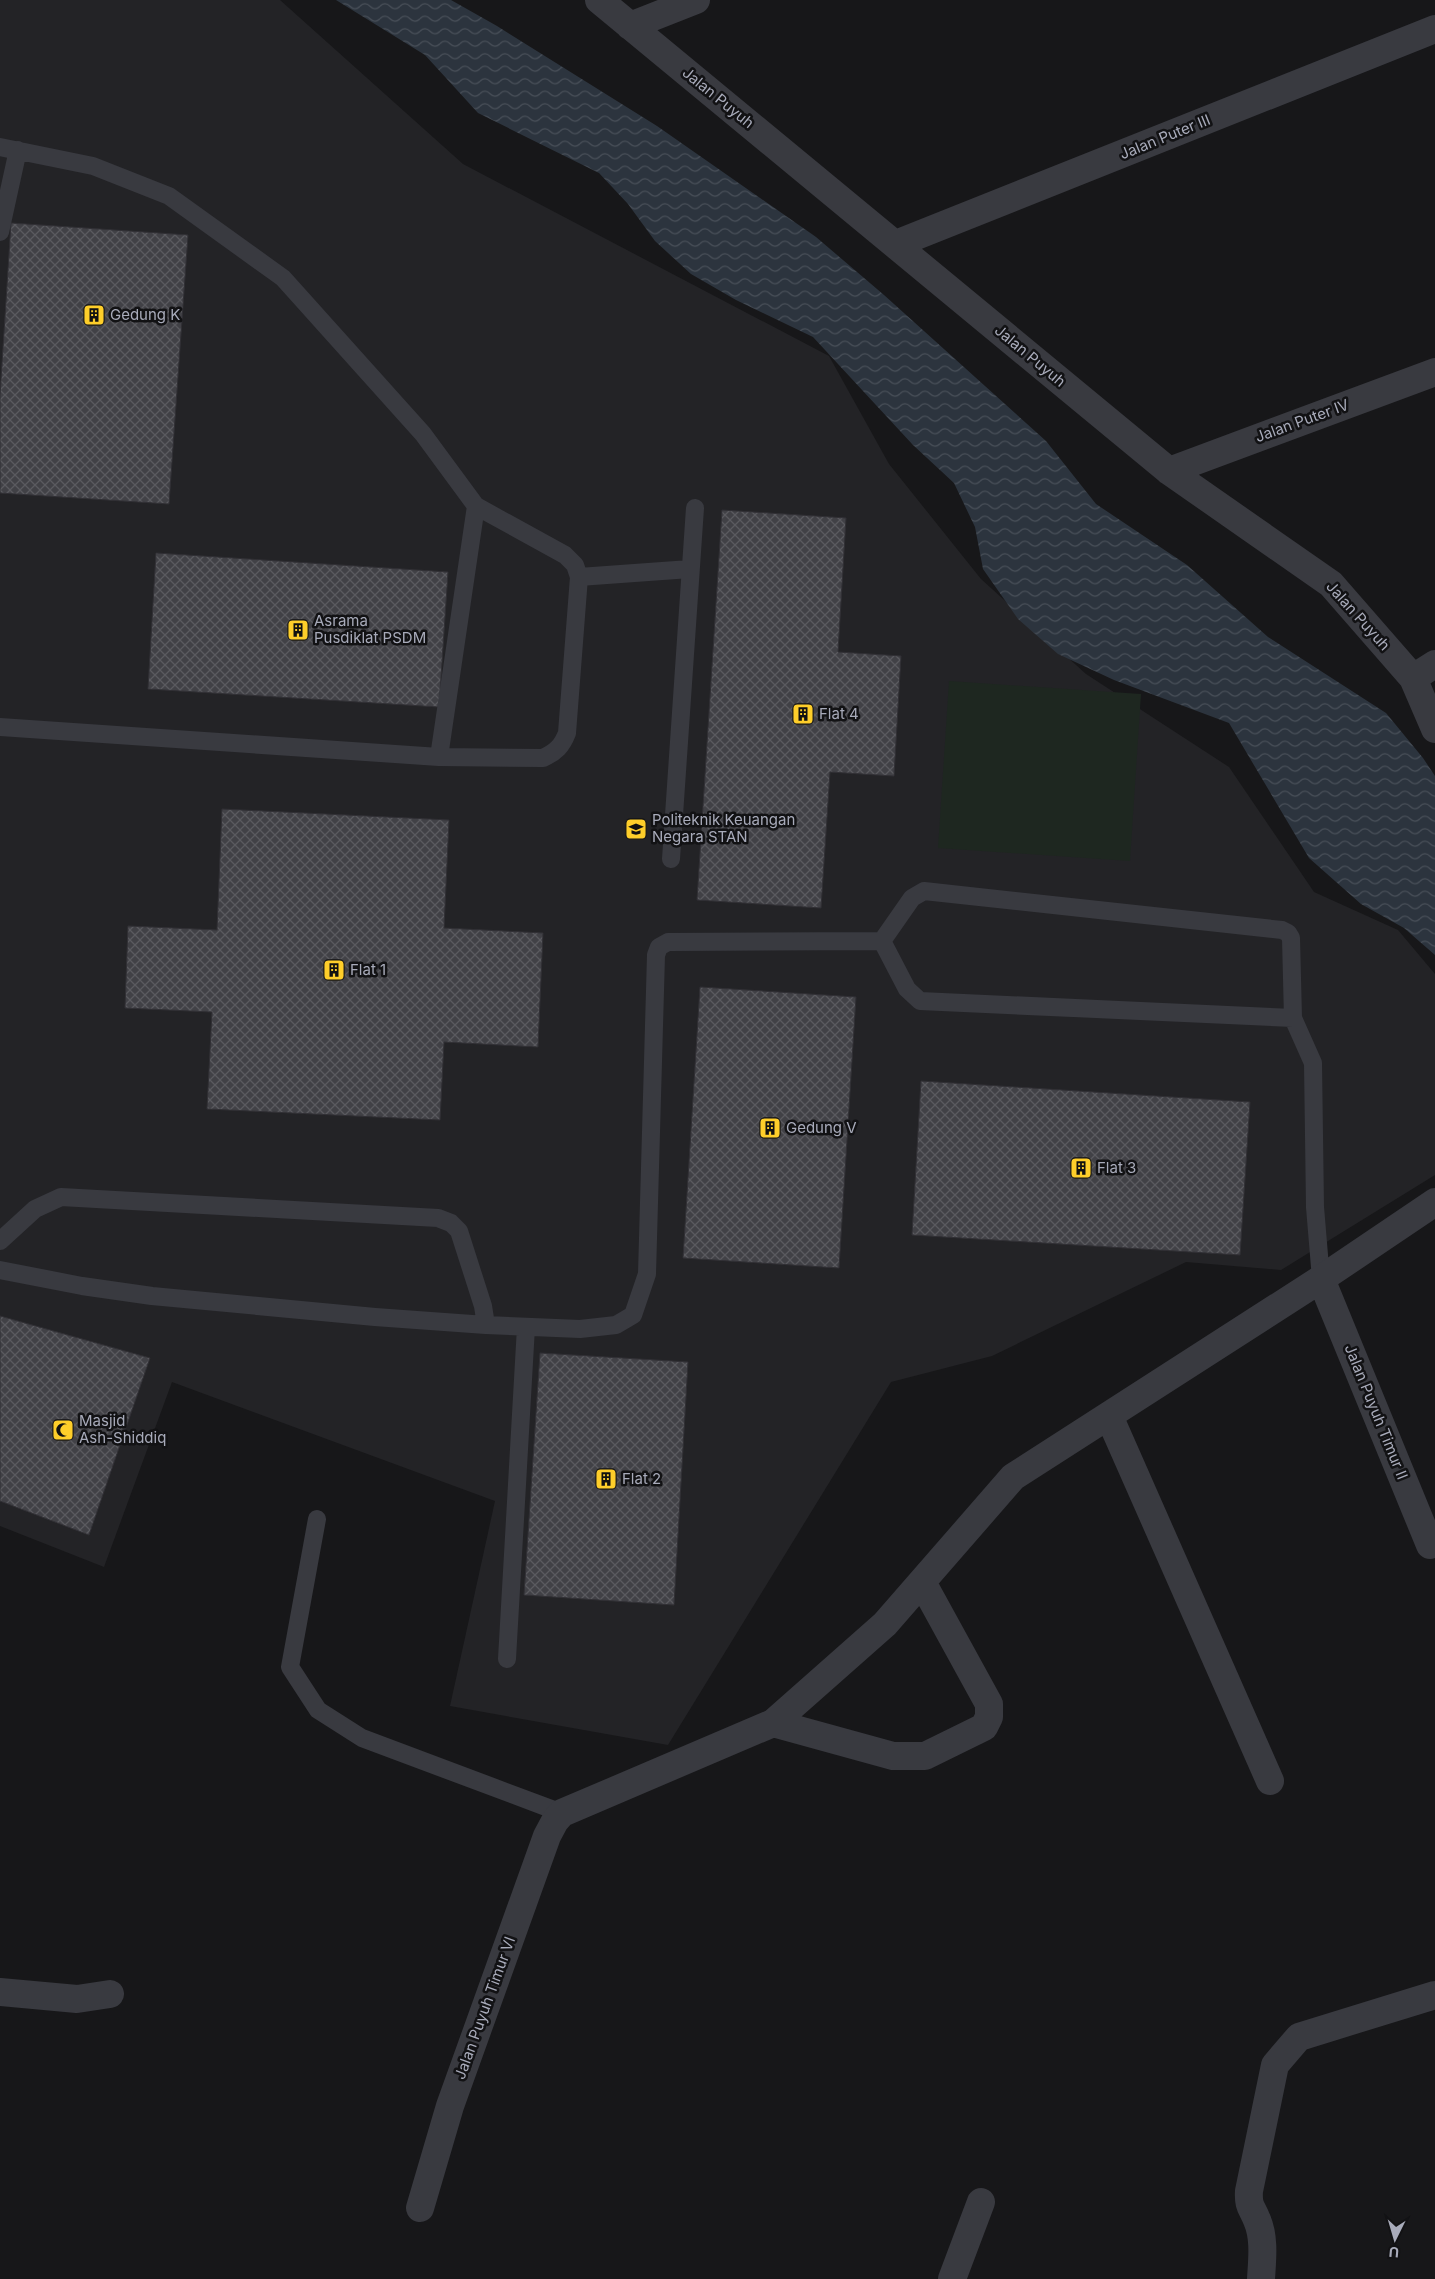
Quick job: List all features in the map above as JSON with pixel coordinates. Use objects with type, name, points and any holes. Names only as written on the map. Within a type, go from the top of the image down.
[{"type":"street","name":"Jalan Puyuh","points":[[600,0],[1169,471],[1331,584],[1424,671],[1435,729]]},
{"type":"street","points":[[630,26],[696,0]]},
{"type":"street","name":"Jalan Puter III","points":[[896,244],[1435,29]]},
{"type":"street","name":"Jalan Puter IV","points":[[1169,471],[1435,372]]},
{"type":"street","points":[[562,1813],[773,1723],[885,1624],[1013,1477],[1321,1279],[1435,1202]]},
{"type":"street","name":"Jalan Puyuh Timur II","points":[[1321,1279],[1430,1545]]},
{"type":"street","points":[[1109,1416],[1270,1781]]},
{"type":"street","points":[[773,1723],[893,1756],[925,1756],[984,1726],[989,1717],[989,1704],[922,1582]]},
{"type":"street","name":"Jalan Puyuh Timur VI","points":[[420,2208],[450,2106],[548,1836],[555,1821],[562,1813]]},
{"type":"street","points":[[0,1992],[77,1999],[110,1994]]},
{"type":"street","points":[[1261,2279],[1262,2249],[1258,2220],[1248,2202],[1276,2065],[1299,2038],[1435,1995]]},
{"type":"street","points":[[952,2279],[981,2202]]},
{"type":"lane","points":[[0,147],[93,166],[169,196],[283,278],[423,434],[476,506],[565,555],[575,565],[579,576],[567,733],[562,745],[553,753],[543,758],[438,757],[0,727]]},
{"type":"lane","points":[[0,232],[18,150]]},
{"type":"lane","points":[[438,757],[476,506]]},
{"type":"lane","points":[[671,859],[695,508]]},
{"type":"lane","points":[[579,576],[690,569]]},
{"type":"lane","points":[[882,941],[912,898],[924,891],[1282,930],[1288,933],[1291,938],[1293,1018],[1313,1063],[1316,1207],[1321,1279]]},
{"type":"lane","points":[[882,941],[907,989],[920,1001],[1293,1018]]},
{"type":"lane","points":[[0,1270],[82,1286],[152,1296],[486,1325],[595,1328],[616,1325],[633,1315],[648,1274],[656,955],[659,947],[668,942],[882,941]]},
{"type":"lane","points":[[0,1241],[35,1208],[61,1197],[438,1218],[451,1223],[459,1231],[483,1306],[486,1325]]},
{"type":"lane","points":[[507,1659],[526,1327]]},
{"type":"lane","points":[[318,1520],[290,1667],[318,1710],[362,1738],[562,1813]]},
{"type":"shaded area","name":"Politeknik Keuangan Negara STAN","points":[[0,0],[280,0],[463,164],[829,356],[889,464],[981,579],[1086,674],[1229,767],[1314,892],[1398,930],[1435,974],[1435,1175],[1281,1270],[1186,1262],[992,1356],[891,1382],[668,1745],[450,1706],[495,1501],[172,1382],[104,1567],[0,1526]]},
{"type":"shaded area","points":[[949,681],[1141,694],[1130,861],[938,848]]},
{"type":"water","points":[[336,0],[451,0],[497,26],[657,126],[816,237],[884,295],[1046,441],[1096,504],[1187,565],[1268,637],[1386,713],[1423,758],[1435,776],[1435,955],[1404,928],[1361,904],[1309,858],[1229,723],[1114,680],[1058,654],[1018,619],[983,569],[975,527],[954,483],[913,445],[813,337],[736,300],[691,274],[655,241],[628,204],[599,173],[478,113],[425,55]]},
{"type":"building","name":"Gedung K","points":[[11,223],[188,235],[169,504],[0,493],[0,395]]},
{"type":"building","name":"Flat 4","points":[[722,510],[846,518],[838,652],[901,656],[894,776],[830,772],[821,908],[697,900]]},
{"type":"building","name":"Asrama Pusdiklat PSDM","points":[[156,553],[448,572],[439,707],[148,689]]},
{"type":"building","name":"Flat 1","points":[[222,809],[449,820],[444,928],[543,933],[538,1047],[444,1042],[440,1120],[207,1109],[212,1012],[125,1008],[128,926],[217,930]]},
{"type":"building","name":"Gedung V","points":[[700,987],[856,997],[839,1268],[683,1258]]},
{"type":"building","name":"Flat 3","points":[[921,1081],[1250,1102],[1240,1255],[912,1235]]},
{"type":"building","name":"Masjid Ash-Shiddiq","points":[[0,1316],[150,1358],[89,1535],[0,1501]]},
{"type":"building","name":"Flat 2","points":[[540,1353],[688,1362],[674,1605],[524,1595]]},
{"type":"place","name":"Gedung K","points":[[94,315]]},
{"type":"place","name":"Asrama Pusdiklat PSDM","points":[[298,630]]},
{"type":"place","name":"Flat 4","points":[[803,714]]},
{"type":"place","name":"Politeknik Keuangan Negara STAN","points":[[636,829]]},
{"type":"place","name":"Flat 1","points":[[334,970]]},
{"type":"place","name":"Gedung V","points":[[770,1128]]},
{"type":"place","name":"Flat 3","points":[[1081,1168]]},
{"type":"place","name":"Masjid Ash-Shiddiq","points":[[63,1430]]},
{"type":"place","name":"Flat 2","points":[[606,1479]]}]
